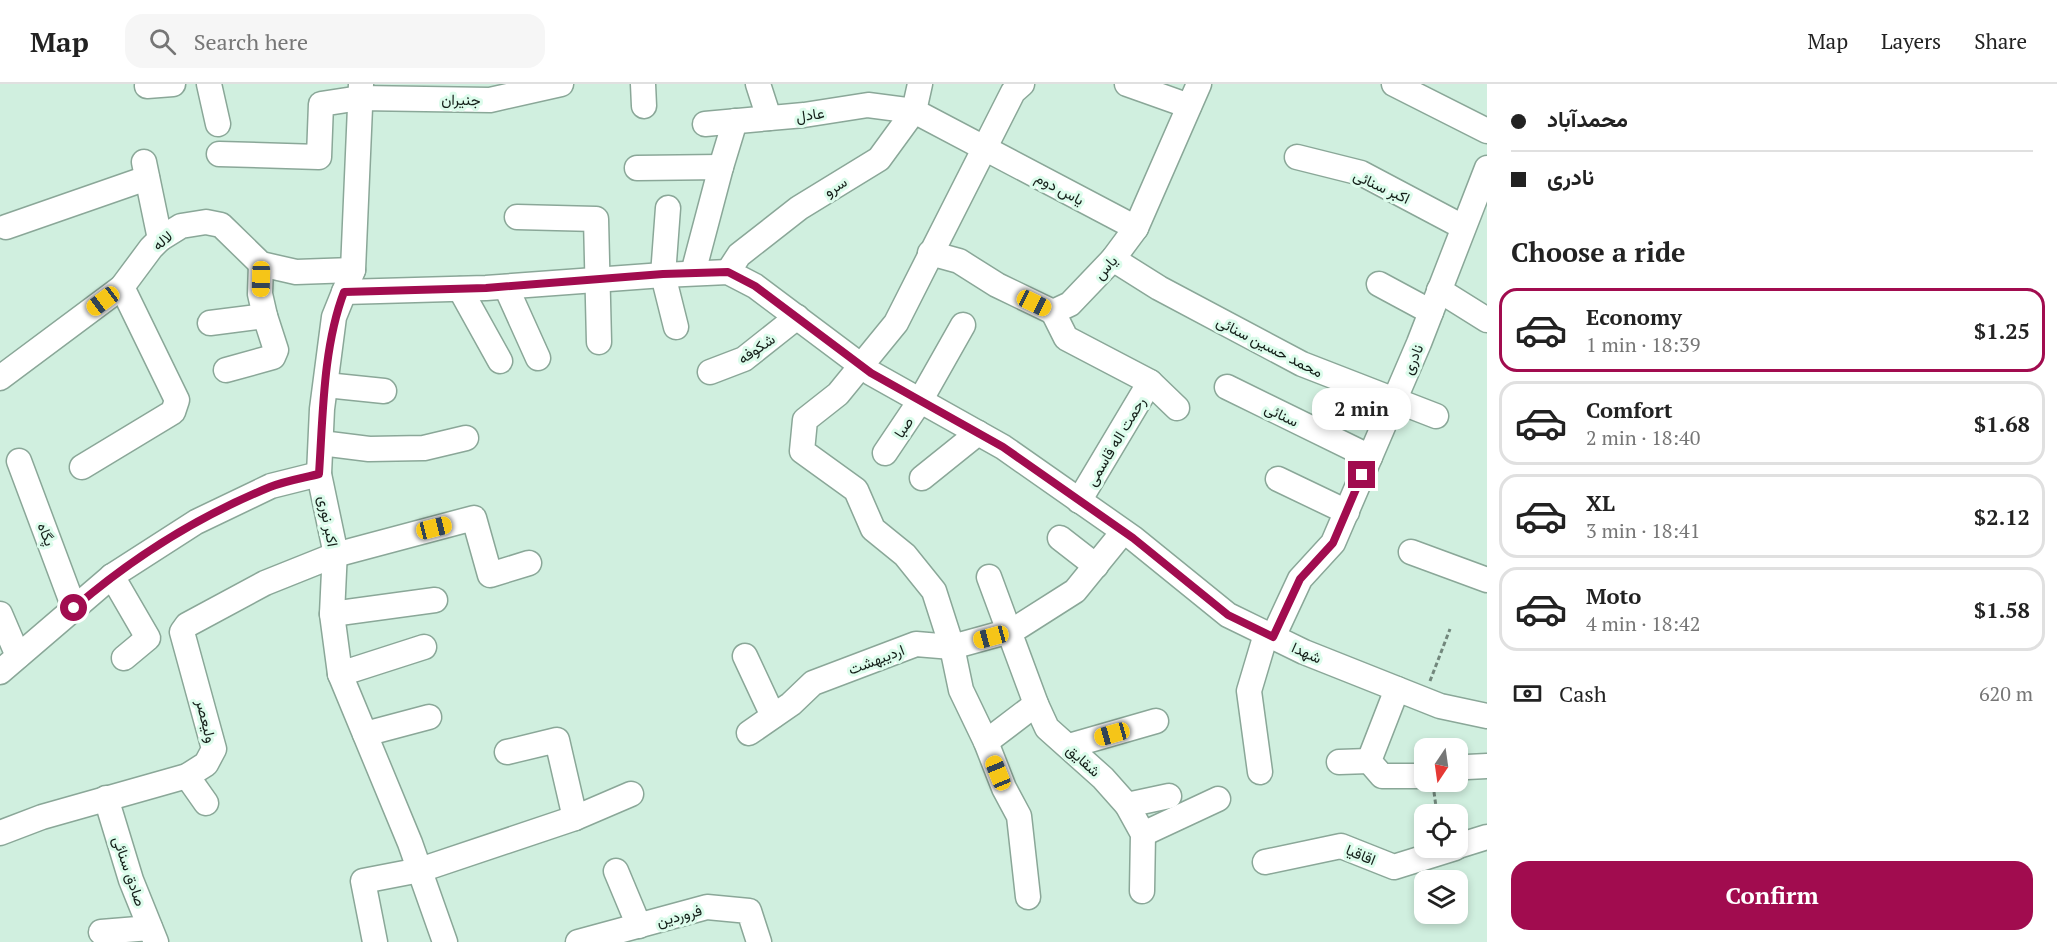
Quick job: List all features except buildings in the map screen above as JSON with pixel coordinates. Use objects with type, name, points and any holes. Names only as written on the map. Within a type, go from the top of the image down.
[{"type":"street","points":[[147,86],[173,84]]},
{"type":"street","points":[[209,84],[218,124]]},
{"type":"street","name":"جنیران","points":[[219,154],[319,157],[321,104],[361,91],[489,100],[561,84]]},
{"type":"street","points":[[758,84],[770,118]]},
{"type":"street","name":"سرو","points":[[728,272],[739,255],[799,208],[879,159],[914,111],[920,84]]},
{"type":"street","points":[[1022,84],[1013,93],[984,148],[896,323],[838,394],[805,420],[802,451],[856,490],[873,529],[905,555],[934,591],[952,647],[961,690],[986,742],[1004,788],[1019,816],[1028,897]]},
{"type":"street","points":[[1127,84],[1194,95]]},
{"type":"street","points":[[1394,84],[1487,131]]},
{"type":"street","name":"اکبر نوری","points":[[361,91],[348,281],[334,317],[319,474],[335,555],[332,614],[340,674],[420,870],[445,942]]},
{"type":"street","name":"یاس","points":[[1053,312],[1070,304],[1113,259],[1136,228],[1194,95]]},
{"type":"street","name":"عادل","points":[[705,124],[804,115],[868,105],[914,111]]},
{"type":"street","name":"یاس دوم","points":[[914,111],[1136,228]]},
{"type":"street","points":[[693,273],[735,121]]},
{"type":"street","name":"اکبر سنائی","points":[[1297,157],[1361,173],[1463,227]]},
{"type":"street","points":[[637,168],[721,167]]},
{"type":"street","name":"نادری","points":[[1260,772],[1249,691],[1270,635],[1300,579],[1333,543],[1394,401],[1487,168]]},
{"type":"street","points":[[6,227],[146,170],[160,239]]},
{"type":"street","points":[[668,208],[663,274],[676,327]]},
{"type":"street","points":[[517,217],[596,219],[599,342]]},
{"type":"street","name":"لاله","points":[[0,378],[122,287],[151,248],[160,239],[181,226],[206,222],[221,225],[229,230],[243,248],[261,264]]},
{"type":"street","points":[[930,253],[960,261],[997,285],[1053,312],[1066,338],[1150,382],[1177,408]]},
{"type":"street","name":"محمد حسین سنائی","points":[[1113,259],[1159,288],[1302,364],[1436,416]]},
{"type":"street","points":[[226,370],[273,357],[275,354],[276,350],[260,294],[261,264],[348,281],[460,289],[663,274],[728,272]]},
{"type":"street","name":"شهدا","points":[[728,272],[755,286],[871,373],[1003,447],[1124,532],[1228,615],[1304,652],[1423,700],[1487,716]]},
{"type":"street","points":[[1379,284],[1487,320]]},
{"type":"street","points":[[82,467],[172,412],[176,405],[177,400],[122,287]]},
{"type":"street","points":[[506,287],[538,358]]},
{"type":"street","points":[[460,289],[500,361]]},
{"type":"street","points":[[210,323],[265,316]]},
{"type":"street","name":"شکوفه","points":[[710,372],[744,359],[797,317]]},
{"type":"street","name":"صبا","points":[[885,453],[920,401],[963,325]]},
{"type":"street","name":"رحمت اله قاسمی","points":[[1079,501],[1150,382]]},
{"type":"street","points":[[326,385],[384,391]]},
{"type":"street","name":"سنائی","points":[[1227,387],[1370,457]]},
{"type":"street","points":[[922,478],[978,433]]},
{"type":"street","points":[[321,443],[369,449],[424,448],[466,438]]},
{"type":"street","name":"پگاه","points":[[19,461],[74,608]]},
{"type":"street","points":[[0,672],[112,576],[196,522],[272,486],[319,474]]},
{"type":"street","points":[[1278,479],[1347,512]]},
{"type":"street","points":[[335,555],[474,518],[490,575],[529,562]]},
{"type":"street","name":"اردیبهشت","points":[[749,733],[791,704],[813,683],[916,644],[952,647],[1010,631],[1076,591],[1124,532]]},
{"type":"street","points":[[1060,538],[1095,566]]},
{"type":"street","points":[[1412,552],[1487,580]]},
{"type":"street","name":"ولیعصر","points":[[0,834],[42,817],[188,776],[206,764],[214,749],[182,632],[187,625],[265,583],[335,555]]},
{"type":"street","points":[[112,576],[148,638],[124,658]]},
{"type":"street","name":"شقایق","points":[[989,577],[1047,728],[1103,778],[1127,805],[1143,834],[1142,891]]},
{"type":"street","points":[[332,614],[435,600]]},
{"type":"street","points":[[0,614],[18,656]]},
{"type":"street","points":[[340,674],[424,647]]},
{"type":"street","points":[[745,656],[773,716]]},
{"type":"street","points":[[1369,761],[1397,689]]},
{"type":"street","points":[[986,742],[1036,704]]},
{"type":"street","points":[[365,734],[429,717]]},
{"type":"street","points":[[1069,746],[1156,721]]},
{"type":"street","points":[[507,752],[557,740],[575,818]]},
{"type":"street","points":[[1339,762],[1369,761]]},
{"type":"street","points":[[1369,761],[1382,776],[1414,776]]},
{"type":"street","points":[[188,776],[206,803]]},
{"type":"street","points":[[375,942],[363,881],[420,870],[575,818],[631,794]]},
{"type":"street","points":[[1127,805],[1168,796]]},
{"type":"street","name":"صادق سنائی","points":[[106,798],[131,880],[153,935]]},
{"type":"street","points":[[1143,834],[1218,799]]},
{"type":"street","name":"اقاقیا","points":[[1468,843],[1487,837]]},
{"type":"street","name":"اقاقیا","points":[[1265,862],[1341,846],[1394,867],[1422,858]]},
{"type":"street","points":[[616,871],[639,926]]},
{"type":"street","name":"فروردین","points":[[587,941],[707,908],[749,911],[759,942]]},
{"type":"street","points":[[101,932],[153,935]]},
{"type":"path","points":[[1423,700],[1450,629]]},
{"type":"route","points":[[74,608],[112,576],[196,522],[272,486],[319,474],[322,408],[334,317],[344,292],[486,288],[663,274],[728,272],[755,286],[871,373],[1003,447],[1133,538],[1228,615],[1273,637],[1300,579],[1333,543],[1362,475]]}]
